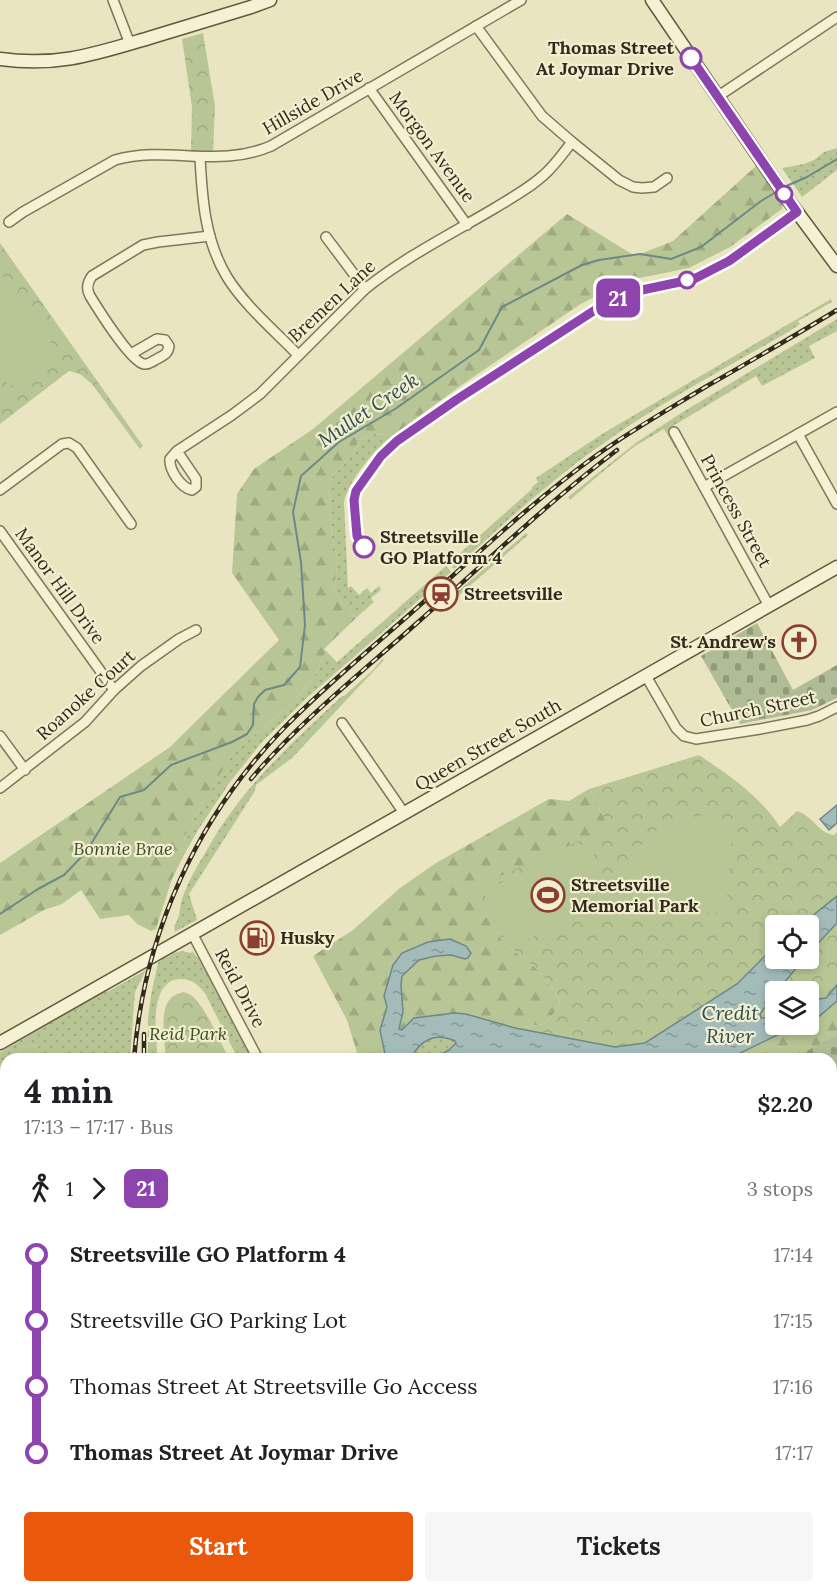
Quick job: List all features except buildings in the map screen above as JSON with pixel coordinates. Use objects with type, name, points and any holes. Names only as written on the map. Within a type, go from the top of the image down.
[{"type":"main road","points":[[0,59],[29,62],[66,60],[96,54],[270,0]]},
{"type":"main road","points":[[652,0],[786,197],[837,266]]},
{"type":"main road","name":"Queen Street South","points":[[0,1042],[837,567]]},
{"type":"street","points":[[113,0],[129,44]]},
{"type":"street","name":"Hillside Drive","points":[[9,222],[115,160],[149,154],[231,156],[263,149],[521,0]]},
{"type":"street","points":[[717,97],[837,17]]},
{"type":"street","points":[[476,26],[542,116],[619,180],[633,187],[642,188],[654,187],[667,178]]},
{"type":"street","name":"Morgon Avenue","points":[[369,88],[467,225]]},
{"type":"street","name":"Bremen Lane","points":[[177,451],[247,405],[365,289],[402,261],[467,225],[539,179],[550,170],[572,142]]},
{"type":"street","points":[[200,157],[206,219],[220,264],[234,288],[298,355]]},
{"type":"street","points":[[131,354],[90,296],[87,288],[92,276],[143,245],[210,236]]},
{"type":"street","points":[[326,237],[365,289]]},
{"type":"street","points":[[704,487],[837,412]]},
{"type":"street","name":"Princess Street","points":[[674,432],[769,606]]},
{"type":"street","points":[[798,434],[837,504]]},
{"type":"street","points":[[0,490],[62,444],[69,443],[78,448],[131,524]]},
{"type":"street","name":"Manor Hill Drive","points":[[0,531],[114,690]]},
{"type":"street","name":"Roanoke Court","points":[[0,788],[85,722],[114,690],[141,666],[178,639],[196,630]]},
{"type":"street","name":"Church Street","points":[[646,676],[676,728],[684,736],[696,739],[807,720],[837,707]]},
{"type":"street","points":[[342,723],[404,813]]},
{"type":"street","points":[[0,736],[25,770]]},
{"type":"street","name":"Reid Drive","points":[[192,933],[255,1053]]},
{"type":"green space","points":[[203,33],[215,106],[213,152],[191,151],[192,107],[182,39]]},
{"type":"green space","points":[[837,148],[837,170],[802,197],[782,168],[804,164],[824,152]]},
{"type":"green space","name":"Bonnie Brae","points":[[756,166],[783,205],[782,209],[730,247],[689,268],[625,281],[579,305],[392,436],[375,434],[358,440],[355,452],[333,475],[329,487],[332,540],[338,559],[334,591],[356,618],[324,649],[326,651],[312,681],[286,709],[233,753],[188,828],[180,854],[184,855],[172,879],[156,929],[151,931],[137,924],[129,915],[100,919],[81,890],[62,904],[44,910],[0,935],[0,863],[170,747],[279,640],[232,573],[237,494],[254,469],[313,429],[567,214],[635,256],[673,241]]},
{"type":"green space","points":[[0,243],[143,446],[140,449],[92,384],[80,374],[69,371],[0,424]]},
{"type":"green space","points":[[0,272],[58,352],[10,387],[0,374]]},
{"type":"green space","points":[[831,299],[832,302],[798,321],[800,324],[790,331],[690,388],[617,434],[575,464],[454,569],[449,563],[532,489],[538,482],[536,478],[602,434]]},
{"type":"green space","points":[[837,319],[837,331],[809,346],[815,358],[762,386],[756,376],[668,429],[676,443],[675,448],[664,429],[635,446],[570,500],[568,497],[637,442]]},
{"type":"green space","points":[[375,434],[392,436],[378,448],[364,466],[351,485],[344,502],[348,588],[351,586],[359,595],[367,588],[371,593],[379,586],[381,590],[371,598],[374,602],[356,618],[334,591],[338,559],[332,540],[329,487],[333,475],[355,452],[358,440]]},
{"type":"green space","points":[[526,533],[528,535],[456,598],[456,593]]},
{"type":"green space","points":[[446,566],[451,572],[308,697],[262,742],[230,782],[184,855],[180,854],[188,828],[233,753],[286,709],[312,681],[326,651],[337,662]]},
{"type":"green space","points":[[757,623],[793,690],[837,665],[837,698],[812,710],[740,724],[701,656]]},
{"type":"green space","points":[[382,659],[384,660],[292,758],[256,785],[255,791],[189,894],[197,920],[175,932],[174,926],[189,882],[224,822],[239,802],[288,747],[373,670]]},
{"type":"green space","name":"Streetsville Memorial Park","points":[[699,755],[753,795],[780,827],[797,811],[807,816],[828,834],[834,835],[837,832],[837,985],[826,998],[819,999],[819,981],[765,981],[765,1018],[761,1018],[760,1015],[668,1028],[645,1043],[615,1047],[515,1028],[544,1024],[558,1009],[560,1000],[537,969],[503,942],[485,914],[481,892],[489,881],[609,828],[589,789]]},
{"type":"green space","points":[[589,789],[609,828],[484,905],[485,914],[503,942],[537,969],[560,1000],[558,1009],[544,1024],[515,1028],[466,1014],[415,1018],[402,1030],[399,1028],[403,1012],[402,976],[419,960],[451,955],[465,959],[471,953],[402,953],[393,966],[384,996],[387,1007],[380,1030],[385,1053],[357,1053],[347,1020],[313,956],[353,930],[400,888],[436,863],[549,799],[569,801]]},
{"type":"green space","points":[[705,815],[733,821],[726,912],[627,916],[628,878],[640,847],[656,830],[678,820]]},
{"type":"green space","name":"Streetsville Memorial Park","points":[[588,842],[614,899],[509,948],[483,891]]},
{"type":"green space","points":[[182,951],[191,953],[192,951],[199,959],[249,1053],[235,1053],[204,992],[192,981],[179,979],[169,982],[162,990],[156,1012],[158,1053],[148,1053],[148,1018],[158,963]]},
{"type":"green space","points":[[146,970],[135,992],[130,1053],[40,1053],[37,1045],[20,1047],[20,1053],[0,1053],[101,993],[109,991]]},
{"type":"green space","name":"Reid Park","points":[[183,992],[188,993],[197,1000],[226,1053],[166,1053],[165,1011],[171,998]]},
{"type":"green space","points":[[837,1001],[837,1041],[815,1053],[740,1053],[776,1035],[819,1035],[819,1016]]},
{"type":"green space","points":[[837,1035],[837,1053],[803,1053]]},
{"type":"green space","points":[[446,1037],[455,1041],[456,1044],[446,1053],[414,1053],[421,1044]]},
{"type":"green space","points":[[37,1045],[40,1053],[20,1053],[20,1047]]},
{"type":"water","points":[[837,805],[837,823],[829,830],[820,819]]},
{"type":"water","points":[[837,896],[837,923],[819,942],[819,915],[813,915]]},
{"type":"water","name":"Credit River","points":[[450,939],[466,946],[471,953],[465,959],[451,955],[419,960],[402,976],[403,1012],[399,1029],[402,1030],[414,1018],[454,1013],[466,1014],[515,1028],[615,1047],[645,1043],[737,984],[765,956],[765,969],[796,969],[785,981],[765,981],[765,1007],[760,1014],[761,1018],[765,1018],[765,1035],[777,1035],[740,1053],[444,1053],[456,1043],[441,1037],[424,1043],[414,1053],[385,1053],[380,1030],[387,1007],[384,996],[393,965],[402,953],[428,942]]},
{"type":"water","points":[[837,985],[837,1001],[819,1016],[819,999],[826,998]]},
{"type":"waterway","name":"Mullet Creek","points":[[784,187],[807,177],[837,159]]},
{"type":"waterway","name":"Mullet Creek","points":[[0,914],[64,875],[86,852],[120,797],[144,790],[171,765],[247,734],[253,725],[254,704],[258,697],[265,690],[284,685],[300,667],[305,625],[301,562],[293,512],[301,476],[339,442],[395,409],[479,350],[502,307],[582,265],[640,254],[671,259],[701,247],[776,192]]},
{"type":"railway","points":[[135,1053],[149,967],[180,881],[200,840],[224,801],[283,729],[330,684],[500,533],[570,475],[650,420],[837,310]]},
{"type":"railway","points":[[251,779],[331,698],[540,513],[617,450]]},
{"type":"railway","points":[[144,1034],[144,1053]]},
{"type":"bus line","name":"21","points":[[364,547],[357,536],[354,500],[356,491],[381,456],[397,441],[609,301],[642,290],[694,279],[729,261],[797,212],[691,58]]},
{"type":"place","name":"Thomas Street At Joymar Drive","points":[[691,58]]},
{"type":"place","name":"Streetsville GO Platform 4","points":[[364,547]]},
{"type":"place","name":"Streetsville","points":[[441,594]]},
{"type":"place","name":"St. Andrew's","points":[[799,642]]},
{"type":"place","name":"Streetsville Memorial Park","points":[[548,895]]},
{"type":"place","name":"Husky","points":[[257,938]]}]
